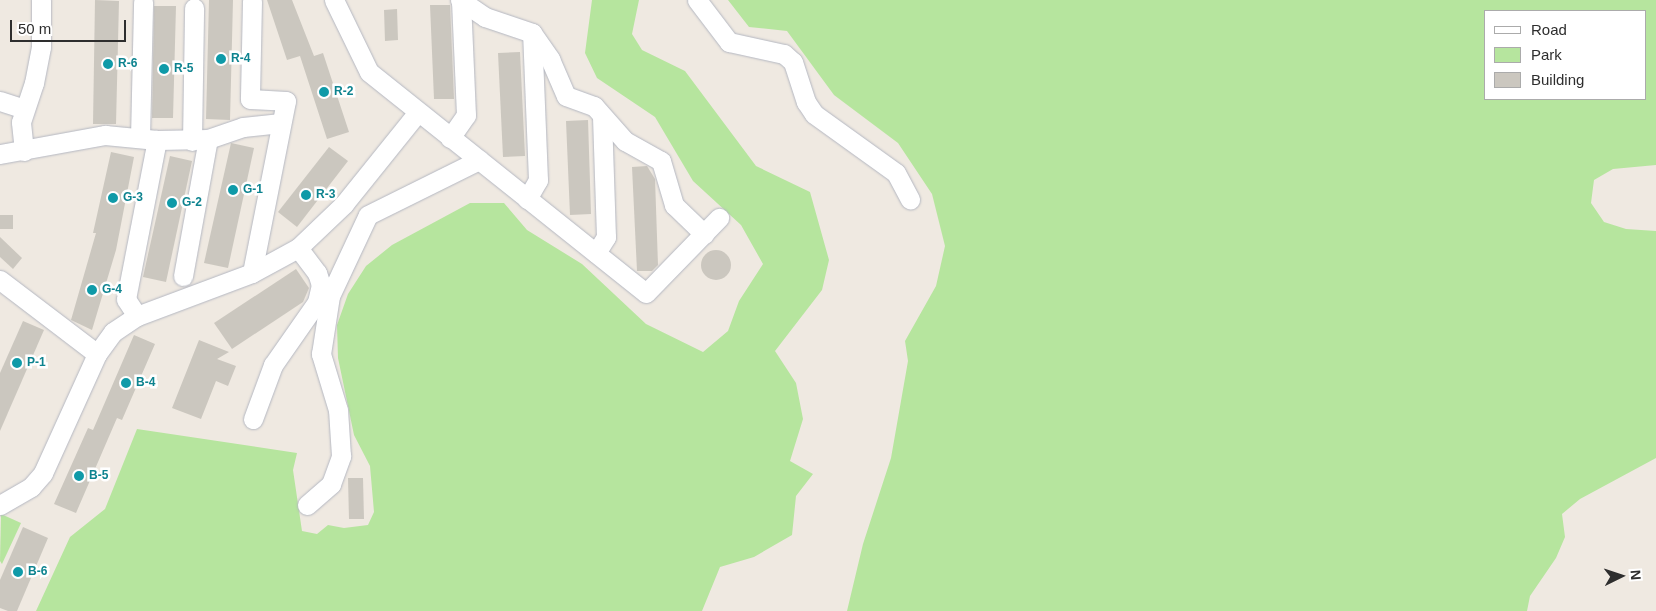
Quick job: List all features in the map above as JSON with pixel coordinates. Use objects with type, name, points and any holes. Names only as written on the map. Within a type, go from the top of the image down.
[{"type":"street","points":[[24,151],[20,122],[34,83],[42,47],[41,0]]},
{"type":"street","points":[[334,0],[369,72],[646,293],[719,218]]},
{"type":"street","points":[[450,138],[466,115],[461,0]]},
{"type":"street","points":[[461,0],[479,14],[532,33],[550,59],[566,96],[594,106],[625,141],[662,161],[674,205],[704,234]]},
{"type":"street","points":[[697,0],[729,42],[784,54],[793,62],[806,102],[814,114],[896,173],[910,199]]},
{"type":"street","points":[[252,1],[250,99],[286,101],[252,273]]},
{"type":"street","points":[[137,316],[126,299],[148,139],[143,2]]},
{"type":"street","points":[[183,276],[200,140],[194,8]]},
{"type":"street","points":[[528,199],[538,180],[532,33]]},
{"type":"street","points":[[0,101],[24,109]]},
{"type":"street","points":[[0,505],[31,487],[43,473],[97,354],[113,332],[137,316],[252,273],[298,248],[344,204],[418,112]]},
{"type":"street","points":[[596,253],[606,237],[602,116]]},
{"type":"street","points":[[0,154],[105,135],[148,139],[200,140],[243,127],[281,124]]},
{"type":"street","points":[[307,505],[332,484],[342,456],[338,410],[321,354],[330,296],[368,215],[479,160]]},
{"type":"street","points":[[253,419],[273,366],[318,302],[321,285],[317,273],[298,248]]},
{"type":"street","points":[[0,280],[97,354]]},
{"type":"green space","points":[[592,0],[639,0],[632,34],[642,50],[685,71],[756,166],[810,192],[829,260],[822,290],[775,351],[796,383],[803,419],[790,461],[813,474],[796,496],[792,535],[754,557],[720,567],[702,611],[36,611],[70,537],[105,509],[137,429],[297,453],[293,470],[302,531],[317,534],[328,525],[344,528],[368,525],[374,512],[370,466],[354,435],[338,358],[337,325],[348,294],[366,266],[392,245],[470,203],[504,203],[527,230],[582,264],[646,324],[703,352],[728,331],[739,301],[763,264],[741,225],[693,181],[655,117],[597,78],[585,53]]},
{"type":"green space","points":[[728,0],[1656,0],[1656,165],[1613,169],[1594,180],[1591,203],[1604,222],[1626,229],[1656,231],[1656,458],[1580,499],[1562,514],[1565,537],[1556,558],[1530,596],[1527,611],[847,611],[863,544],[891,458],[908,361],[905,341],[936,286],[945,246],[932,194],[898,143],[834,95],[787,31],[749,27]]},
{"type":"green space","points":[[1,514],[21,523],[2,564],[0,561]]},
{"type":"building","name":"R-6","points":[[95,0],[119,1],[116,124],[93,124]]},
{"type":"building","name":"R-4","points":[[209,0],[233,0],[230,120],[206,119]]},
{"type":"building","points":[[267,0],[292,0],[314,56],[323,53],[349,132],[327,139],[300,56],[287,60]]},
{"type":"building","points":[[430,5],[450,5],[454,99],[434,99]]},
{"type":"building","name":"R-5","points":[[154,6],[176,6],[173,118],[152,118]]},
{"type":"building","points":[[397,9],[398,40],[385,41],[384,10]]},
{"type":"building","points":[[520,52],[525,156],[503,157],[498,53]]},
{"type":"building","points":[[588,120],[591,214],[570,215],[566,121]]},
{"type":"building","name":"G-1","points":[[231,143],[254,148],[228,268],[204,263]]},
{"type":"building","name":"R-3","points":[[329,147],[348,161],[297,227],[278,212]]},
{"type":"building","points":[[111,152],[134,157],[116,250],[92,330],[71,320],[96,233],[93,233]]},
{"type":"building","name":"G-2","points":[[170,156],[192,161],[166,282],[143,277]]},
{"type":"building","points":[[647,166],[655,179],[658,265],[652,271],[637,271],[632,167]]},
{"type":"building","points":[[0,215],[13,215],[13,229],[0,229]]},
{"type":"building","points":[[0,237],[22,258],[13,269],[0,257]]},
{"type":"building","points":[[716,250],[727,254],[731,265],[727,276],[716,280],[705,276],[701,265],[705,254]]},
{"type":"building","points":[[296,269],[309,288],[303,302],[232,349],[214,323]]},
{"type":"building","name":"P-1","points":[[23,321],[44,330],[0,431],[0,373]]},
{"type":"building","points":[[134,335],[155,344],[122,420],[117,418],[76,513],[54,504],[88,428],[93,430]]},
{"type":"building","points":[[199,340],[229,352],[217,359],[236,366],[228,386],[216,381],[201,419],[172,408]]},
{"type":"building","points":[[348,478],[363,478],[364,519],[349,519]]},
{"type":"building","name":"B-6","points":[[23,527],[48,538],[17,611],[8,611],[0,608],[0,580]]},
{"type":"place","name":"R-4","points":[[221,59]]},
{"type":"place","name":"R-6","points":[[108,64]]},
{"type":"place","name":"R-5","points":[[164,69]]},
{"type":"place","name":"R-2","points":[[324,92]]},
{"type":"place","name":"G-1","points":[[233,190]]},
{"type":"place","name":"R-3","points":[[306,195]]},
{"type":"place","name":"G-3","points":[[113,198]]},
{"type":"place","name":"G-2","points":[[172,203]]},
{"type":"place","name":"G-4","points":[[92,290]]},
{"type":"place","name":"P-1","points":[[17,363]]},
{"type":"place","name":"B-4","points":[[126,383]]},
{"type":"place","name":"B-5","points":[[79,476]]},
{"type":"place","name":"B-6","points":[[18,572]]}]
